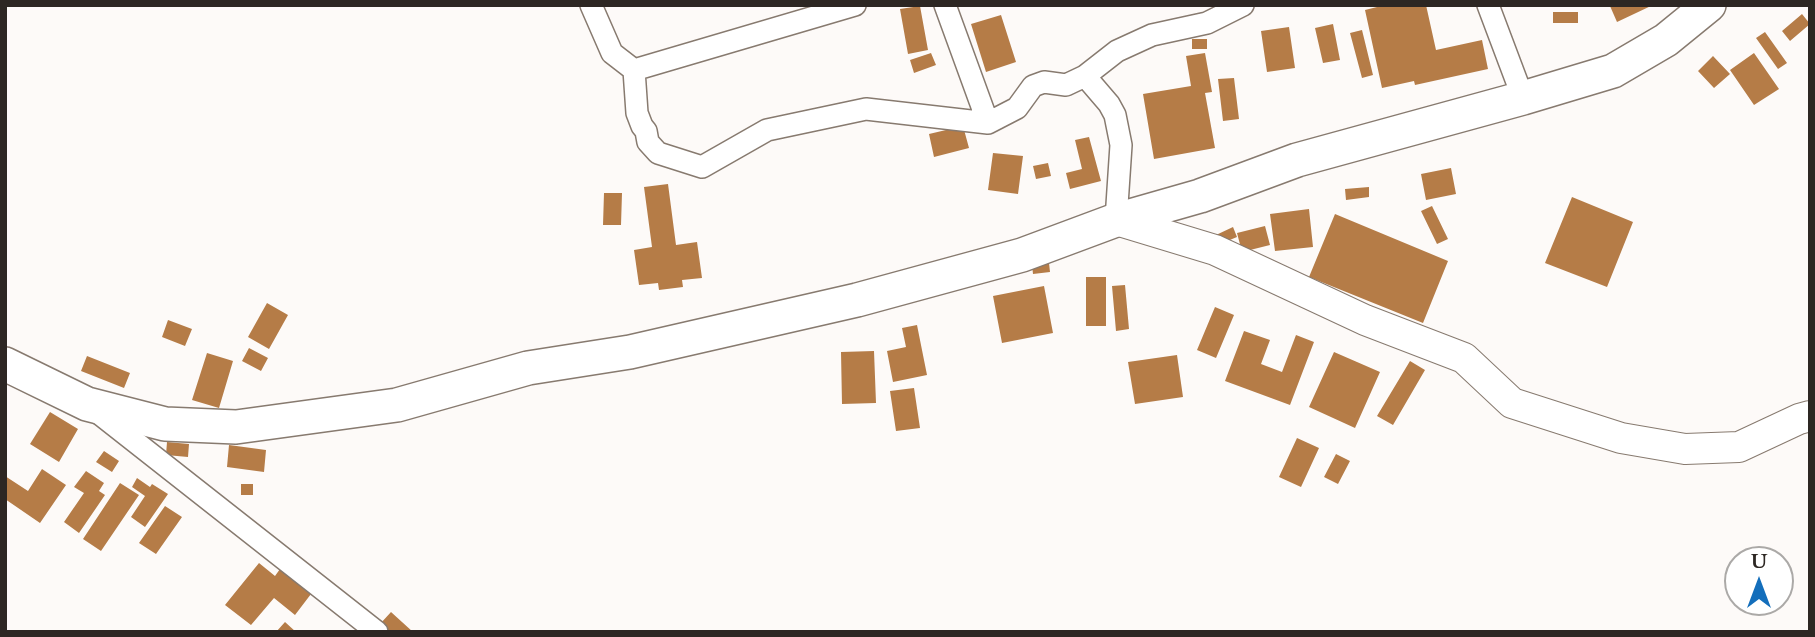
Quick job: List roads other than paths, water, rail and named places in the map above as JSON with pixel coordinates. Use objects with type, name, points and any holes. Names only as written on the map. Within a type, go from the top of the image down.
[{"type":"main road","points":[[5,364],[87,404],[164,425],[236,427],[397,405],[528,368],[630,352],[857,300],[1022,255],[1116,220],[1200,196],[1297,160],[1614,71],[1666,40],[1709,5]]},
{"type":"street","points":[[591,5],[612,53],[634,70],[637,113],[648,142],[658,153],[702,167],[767,130],[866,109],[988,123],[1017,108],[1033,86],[1044,82],[1066,85],[1085,76],[1117,51],[1152,35],[1207,23],[1243,5]]},
{"type":"street","points":[[634,70],[855,5]]},
{"type":"street","points":[[945,5],[988,123]]},
{"type":"street","points":[[1488,5],[1523,98]]},
{"type":"street","points":[[1085,76],[1115,115],[1121,145],[1116,220],[1215,250],[1365,320],[1464,358],[1512,403],[1621,438],[1685,449],[1739,447],[1810,416]]},
{"type":"street","points":[[87,404],[377,632]]}]
